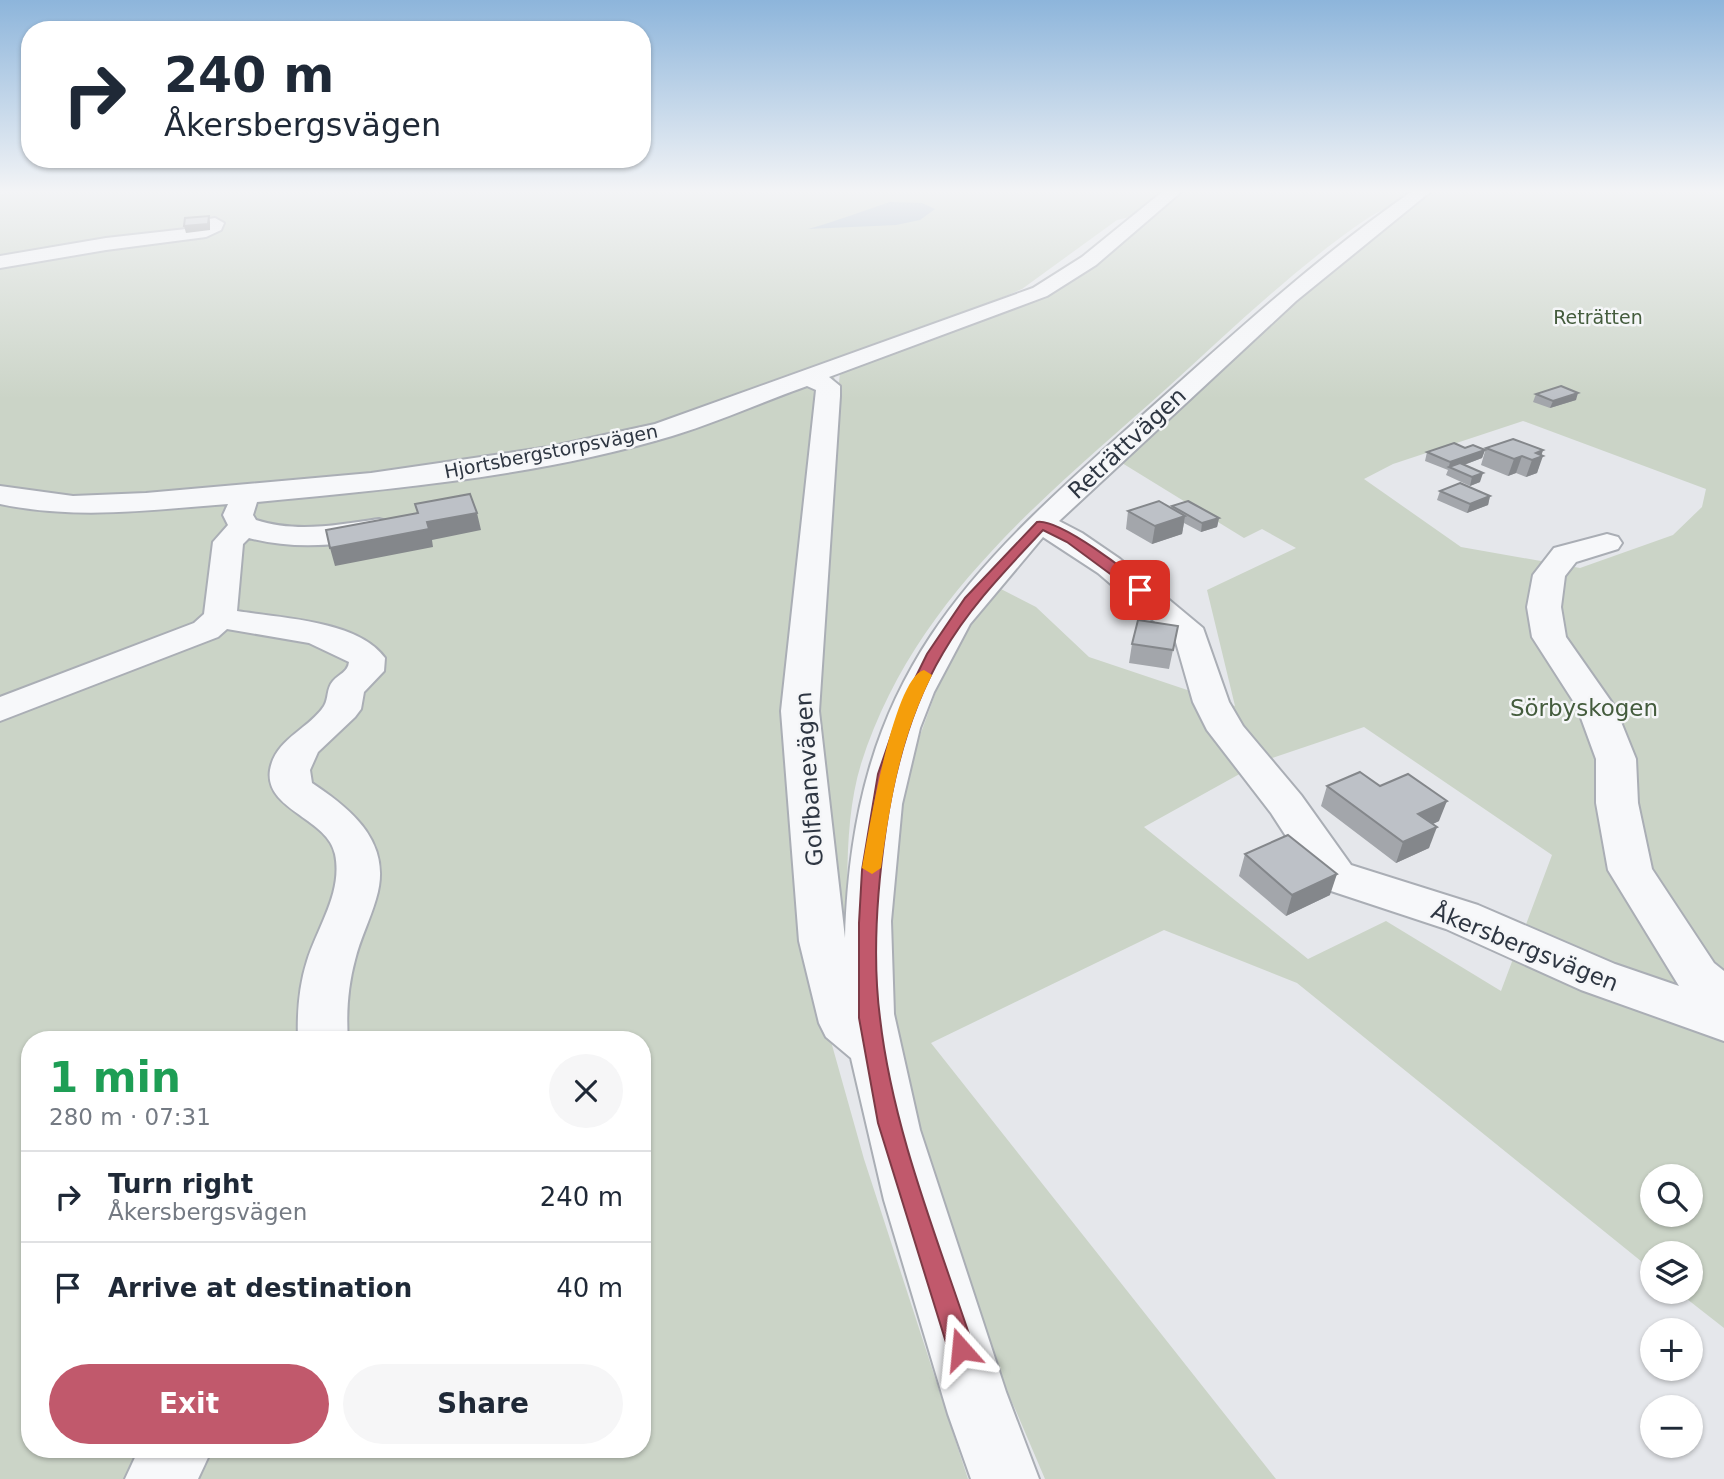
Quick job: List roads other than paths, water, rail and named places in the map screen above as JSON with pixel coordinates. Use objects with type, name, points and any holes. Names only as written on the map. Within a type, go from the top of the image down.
[{"type":"street","name":"Hjortsbergstorpsvägen","points":[[0,495],[25,502],[81,506],[245,495],[455,470],[625,440],[663,430],[810,378],[1040,292],[1089,261]]},
{"type":"street","name":"Reträttvägen","points":[[1005,1479],[889,1123],[869,1018],[868,923],[871,870],[886,774],[908,707],[934,654],[970,601],[1099,466],[1236,342],[1333,261]]},
{"type":"street","name":"Golfbanevägen","points":[[810,378],[828,386],[803,651],[800,711],[820,928],[844,1023],[875,1049]]},
{"type":"street","points":[[451,499],[455,470]]},
{"type":"street","points":[[245,495],[239,515],[244,526],[267,535],[311,538],[403,523]]},
{"type":"street","name":"Åkersbergsvägen","points":[[1041,524],[1071,539],[1109,566],[1192,635],[1211,702],[1226,730],[1286,804],[1335,876],[1462,917],[1598,977],[1724,1022]]},
{"type":"street","points":[[0,710],[206,630],[220,617],[229,542],[244,526]]},
{"type":"street","points":[[1607,543],[1565,555],[1549,576],[1544,607],[1549,637],[1596,708],[1616,759],[1617,803],[1630,870],[1697,976],[1724,997]]},
{"type":"street","points":[[220,617],[246,624],[328,637],[356,649],[367,658],[366,671],[346,689],[342,709],[301,747],[290,770],[293,789],[348,834],[359,861],[356,897],[331,958],[321,1012],[322,1031]]},
{"type":"street","points":[[159,1479],[172,1458]]},
{"type":"park label","name":"Reträtten","points":[[1598,317]]},
{"type":"park label","name":"Sörbyskogen","points":[[1584,708]]}]
